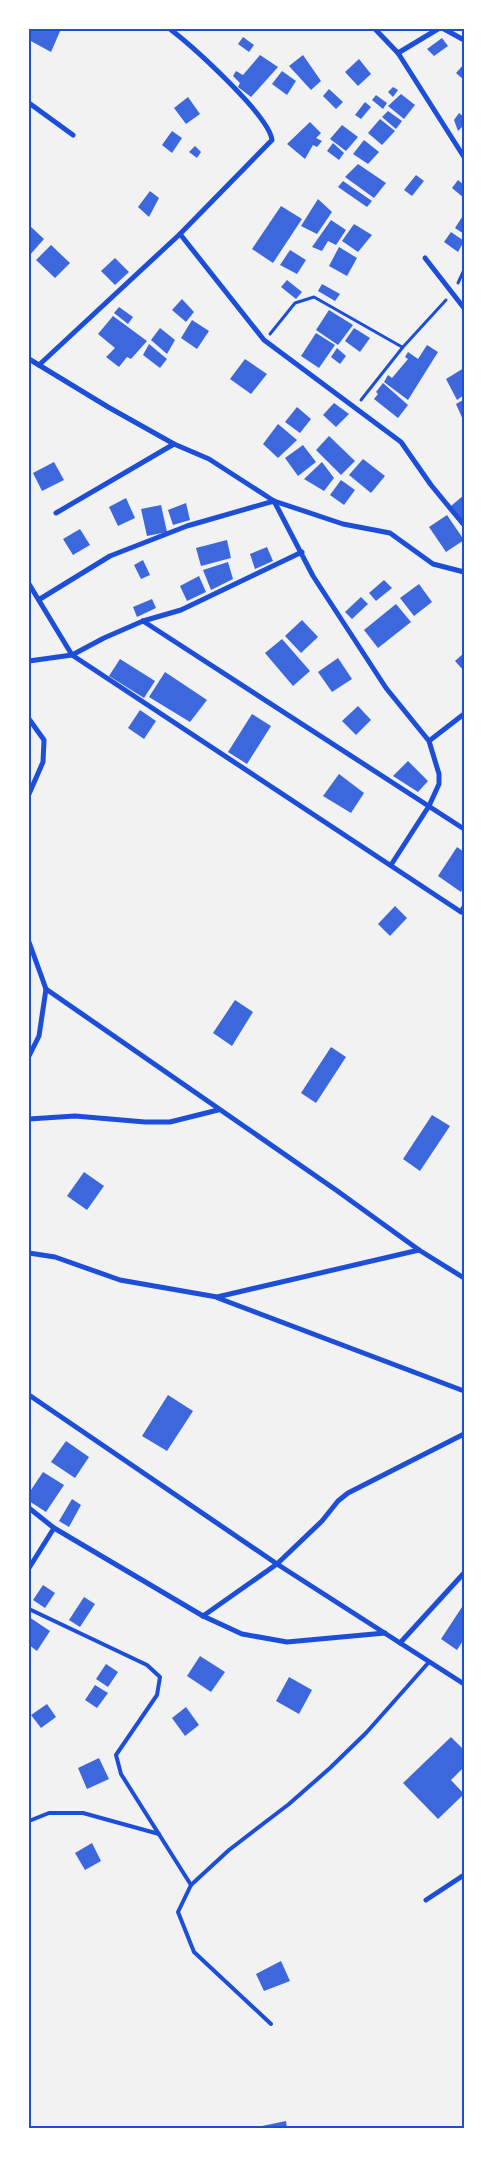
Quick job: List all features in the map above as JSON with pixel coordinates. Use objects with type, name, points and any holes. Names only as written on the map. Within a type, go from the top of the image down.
[{"type":"street","points":[[39,365],[180,234],[272,140],[268,128],[246,101],[170,29]]},
{"type":"street","points":[[375,29],[398,53],[464,157]]},
{"type":"street","points":[[398,53],[438,29]]},
{"type":"street","points":[[444,29],[464,40]]},
{"type":"street","points":[[29,103],[73,135]]},
{"type":"street","points":[[180,234],[264,340],[356,407],[400,442],[431,485],[464,525]]},
{"type":"street","points":[[425,258],[464,308]]},
{"type":"street","points":[[29,359],[174,444],[209,459],[274,501],[343,524],[390,533],[433,564],[464,572]]},
{"type":"street","points":[[56,513],[174,444]]},
{"type":"street","points":[[274,501],[313,576],[386,688],[429,741],[440,778],[430,806],[391,865]]},
{"type":"street","points":[[40,599],[110,556],[187,526],[274,501]]},
{"type":"street","points":[[29,661],[72,655],[104,638],[143,621],[180,610],[302,552]]},
{"type":"street","points":[[29,584],[40,599],[72,655],[463,911]]},
{"type":"street","points":[[143,621],[464,829]]},
{"type":"street","points":[[429,741],[464,714]]},
{"type":"street","points":[[29,719],[44,740],[43,762],[29,794]]},
{"type":"street","points":[[29,942],[46,989],[39,1036],[29,1056]]},
{"type":"street","points":[[46,989],[336,1190],[419,1250],[464,1278]]},
{"type":"street","points":[[29,1119],[75,1116],[145,1122],[170,1122],[218,1110]]},
{"type":"street","points":[[217,1297],[419,1250]]},
{"type":"street","points":[[29,1253],[55,1257],[120,1280],[217,1297],[464,1391]]},
{"type":"street","points":[[29,1395],[277,1564],[464,1684]]},
{"type":"street","points":[[203,1616],[277,1564],[348,1493],[464,1434]]},
{"type":"street","points":[[29,1508],[54,1528],[203,1616],[242,1634],[287,1642],[385,1633]]},
{"type":"street","points":[[29,1568],[54,1528]]},
{"type":"street","points":[[400,1643],[464,1574]]},
{"type":"street","points":[[426,1900],[464,1875]]},
{"type":"lane","points":[[29,1609],[147,1665],[160,1677],[157,1695],[116,1755],[122,1774],[191,1885]]},
{"type":"lane","points":[[271,2024],[194,1952],[178,1912],[191,1885],[229,1850],[289,1804],[330,1768],[366,1733],[429,1662]]},
{"type":"lane","points":[[29,1821],[49,1813],[83,1813],[160,1834]]},
{"type":"path","points":[[356,407],[403,347],[452,293]]},
{"type":"path","points":[[264,340],[295,303],[314,298],[403,347]]},
{"type":"building","points":[[29,29],[61,29],[51,52],[29,40]]},
{"type":"building","points":[[243,37],[254,45],[249,52],[238,44]]},
{"type":"building","points":[[442,38],[448,46],[434,56],[427,49]]},
{"type":"building","points":[[260,55],[278,67],[251,97],[238,87],[240,83],[233,76],[236,71],[243,75]]},
{"type":"building","points":[[303,55],[321,81],[311,90],[289,66]]},
{"type":"building","points":[[359,59],[371,74],[358,86],[345,72]]},
{"type":"building","points":[[464,64],[464,80],[456,73]]},
{"type":"building","points":[[282,71],[296,81],[287,95],[272,84]]},
{"type":"building","points":[[393,87],[398,90],[393,97],[388,92]]},
{"type":"building","points":[[329,89],[343,102],[336,109],[323,96]]},
{"type":"building","points":[[401,94],[415,105],[404,119],[388,106]]},
{"type":"building","points":[[376,95],[387,103],[383,109],[372,100]]},
{"type":"building","points":[[188,97],[200,114],[186,124],[174,108]]},
{"type":"building","points":[[365,102],[371,107],[361,119],[355,115]]},
{"type":"building","points":[[388,111],[402,121],[396,129],[382,117]]},
{"type":"building","points":[[459,113],[464,117],[464,125],[458,131],[454,120]]},
{"type":"building","points":[[380,119],[395,131],[382,145],[368,133]]},
{"type":"building","points":[[310,122],[321,133],[316,138],[322,141],[317,147],[313,145],[305,159],[287,144]]},
{"type":"building","points":[[342,125],[358,137],[346,151],[330,139]]},
{"type":"building","points":[[172,131],[182,138],[172,153],[162,145]]},
{"type":"building","points":[[364,140],[379,152],[368,164],[353,154]]},
{"type":"building","points":[[333,143],[344,153],[339,160],[327,151]]},
{"type":"building","points":[[195,146],[201,152],[197,158],[189,152]]},
{"type":"building","points":[[358,164],[386,183],[374,198],[345,177]]},
{"type":"building","points":[[416,175],[424,181],[412,196],[404,190]]},
{"type":"building","points":[[458,180],[464,185],[464,198],[452,188]]},
{"type":"building","points":[[343,181],[372,201],[367,207],[338,187]]},
{"type":"building","points":[[150,191],[159,198],[149,217],[138,207]]},
{"type":"building","points":[[318,199],[332,212],[317,234],[301,226]]},
{"type":"building","points":[[281,206],[302,219],[273,263],[252,249]]},
{"type":"building","points":[[464,214],[464,234],[455,228]]},
{"type":"building","points":[[331,220],[346,230],[336,245],[328,241],[322,251],[312,247]]},
{"type":"building","points":[[354,224],[372,235],[358,252],[342,241]]},
{"type":"building","points":[[29,225],[44,239],[29,256]]},
{"type":"building","points":[[451,232],[464,241],[458,252],[444,242]]},
{"type":"building","points":[[51,245],[70,263],[55,278],[36,260]]},
{"type":"building","points":[[339,247],[357,258],[347,276],[329,266]]},
{"type":"building","points":[[290,250],[306,260],[297,274],[280,265]]},
{"type":"building","points":[[115,258],[129,272],[115,285],[101,271]]},
{"type":"building","points":[[287,280],[302,292],[296,299],[281,287]]},
{"type":"building","points":[[322,284],[340,294],[335,301],[318,291]]},
{"type":"building","points":[[182,299],[194,312],[186,322],[172,310]]},
{"type":"building","points":[[119,307],[133,317],[128,324],[114,313]]},
{"type":"building","points":[[329,310],[353,325],[338,345],[316,330]]},
{"type":"building","points":[[113,316],[147,341],[131,359],[127,357],[119,367],[106,357],[115,348],[98,334]]},
{"type":"building","points":[[192,320],[209,331],[197,349],[181,338]]},
{"type":"building","points":[[160,328],[175,340],[167,354],[151,340]]},
{"type":"building","points":[[354,328],[370,338],[360,352],[345,341]]},
{"type":"building","points":[[316,333],[335,345],[319,368],[301,356]]},
{"type":"building","points":[[149,344],[167,359],[160,368],[143,355]]},
{"type":"building","points":[[427,345],[438,352],[408,400],[384,382],[388,375],[392,378],[408,359],[405,357],[408,352],[418,359]]},
{"type":"building","points":[[337,348],[346,356],[340,364],[331,357]]},
{"type":"building","points":[[245,359],[267,374],[251,394],[230,379]]},
{"type":"building","points":[[464,368],[464,395],[457,400],[446,379]]},
{"type":"building","points":[[383,383],[408,405],[398,418],[374,399],[378,394],[376,392]]},
{"type":"building","points":[[464,401],[464,422],[456,404]]},
{"type":"building","points":[[334,403],[349,414],[336,427],[323,415]]},
{"type":"building","points":[[297,407],[311,419],[300,433],[285,422]]},
{"type":"building","points":[[278,424],[297,440],[278,458],[263,444]]},
{"type":"building","points":[[329,436],[355,461],[341,475],[316,450]]},
{"type":"building","points":[[303,445],[316,462],[298,476],[285,458]]},
{"type":"building","points":[[363,459],[385,476],[371,493],[349,475]]},
{"type":"building","points":[[54,462],[64,480],[42,491],[33,473]]},
{"type":"building","points":[[322,462],[334,478],[324,491],[304,479]]},
{"type":"building","points":[[341,480],[355,490],[344,505],[330,495]]},
{"type":"building","points":[[464,495],[464,519],[462,520],[451,506]]},
{"type":"building","points":[[126,498],[135,518],[118,526],[109,507]]},
{"type":"building","points":[[186,503],[190,520],[173,525],[168,510]]},
{"type":"building","points":[[161,505],[167,532],[147,536],[141,509]]},
{"type":"building","points":[[447,515],[464,540],[446,552],[429,527]]},
{"type":"building","points":[[80,529],[90,545],[73,555],[63,539]]},
{"type":"building","points":[[227,540],[231,558],[201,566],[196,548]]},
{"type":"building","points":[[267,547],[273,561],[255,569],[250,554]]},
{"type":"building","points":[[143,560],[150,575],[141,579],[134,565]]},
{"type":"building","points":[[228,562],[233,579],[211,590],[203,570]]},
{"type":"building","points":[[199,576],[206,592],[187,601],[180,586]]},
{"type":"building","points":[[384,580],[392,588],[376,601],[369,593]]},
{"type":"building","points":[[419,584],[432,602],[414,616],[400,598]]},
{"type":"building","points":[[361,597],[368,604],[352,619],[345,612]]},
{"type":"building","points":[[152,599],[156,608],[137,617],[133,607]]},
{"type":"building","points":[[396,604],[411,622],[378,648],[364,630]]},
{"type":"building","points":[[302,620],[318,637],[301,653],[285,636]]},
{"type":"building","points":[[282,639],[310,671],[293,686],[265,653]]},
{"type":"building","points":[[464,653],[464,671],[455,661]]},
{"type":"building","points":[[338,658],[352,679],[332,692],[318,672]]},
{"type":"building","points":[[120,659],[155,681],[144,698],[109,676]]},
{"type":"building","points":[[165,672],[207,700],[190,722],[149,697]]},
{"type":"building","points":[[358,706],[371,720],[356,735],[342,721]]},
{"type":"building","points":[[140,710],[156,721],[144,739],[128,728]]},
{"type":"building","points":[[252,714],[271,726],[247,764],[228,752]]},
{"type":"building","points":[[408,761],[428,781],[418,792],[393,776]]},
{"type":"building","points":[[339,774],[364,793],[351,813],[323,796]]},
{"type":"building","points":[[457,847],[464,852],[464,886],[461,892],[438,876]]},
{"type":"building","points":[[395,906],[407,918],[390,936],[378,924]]},
{"type":"building","points":[[235,1000],[253,1012],[232,1046],[213,1033]]},
{"type":"building","points":[[331,1047],[346,1057],[316,1103],[301,1093]]},
{"type":"building","points":[[432,1115],[450,1126],[420,1171],[403,1159]]},
{"type":"building","points":[[84,1172],[104,1186],[87,1210],[67,1196]]},
{"type":"building","points":[[168,1395],[193,1411],[167,1451],[142,1436]]},
{"type":"building","points":[[66,1441],[89,1457],[75,1478],[51,1462]]},
{"type":"building","points":[[43,1472],[64,1485],[46,1512],[29,1501],[29,1493]]},
{"type":"building","points":[[72,1499],[81,1505],[69,1527],[59,1521]]},
{"type":"building","points":[[43,1585],[55,1593],[45,1608],[33,1600]]},
{"type":"building","points":[[84,1597],[95,1604],[80,1627],[69,1620]]},
{"type":"building","points":[[464,1604],[464,1639],[457,1650],[441,1639]]},
{"type":"building","points":[[29,1617],[50,1631],[37,1651],[29,1645]]},
{"type":"building","points":[[200,1656],[225,1672],[211,1692],[187,1676]]},
{"type":"building","points":[[106,1664],[118,1672],[108,1687],[96,1679]]},
{"type":"building","points":[[289,1677],[312,1690],[299,1714],[276,1701]]},
{"type":"building","points":[[95,1685],[108,1693],[97,1708],[85,1700]]},
{"type":"building","points":[[47,1704],[56,1717],[41,1728],[31,1715]]},
{"type":"building","points":[[186,1707],[199,1725],[185,1736],[172,1718]]},
{"type":"building","points":[[451,1737],[464,1750],[464,1767],[451,1780],[464,1794],[438,1819],[403,1783]]},
{"type":"building","points":[[99,1758],[109,1779],[87,1789],[78,1768]]},
{"type":"building","points":[[92,1843],[101,1861],[85,1870],[75,1853]]},
{"type":"building","points":[[281,1961],[290,1981],[264,1991],[256,1974]]},
{"type":"building","points":[[286,2121],[287,2128],[257,2128],[257,2127]]}]
